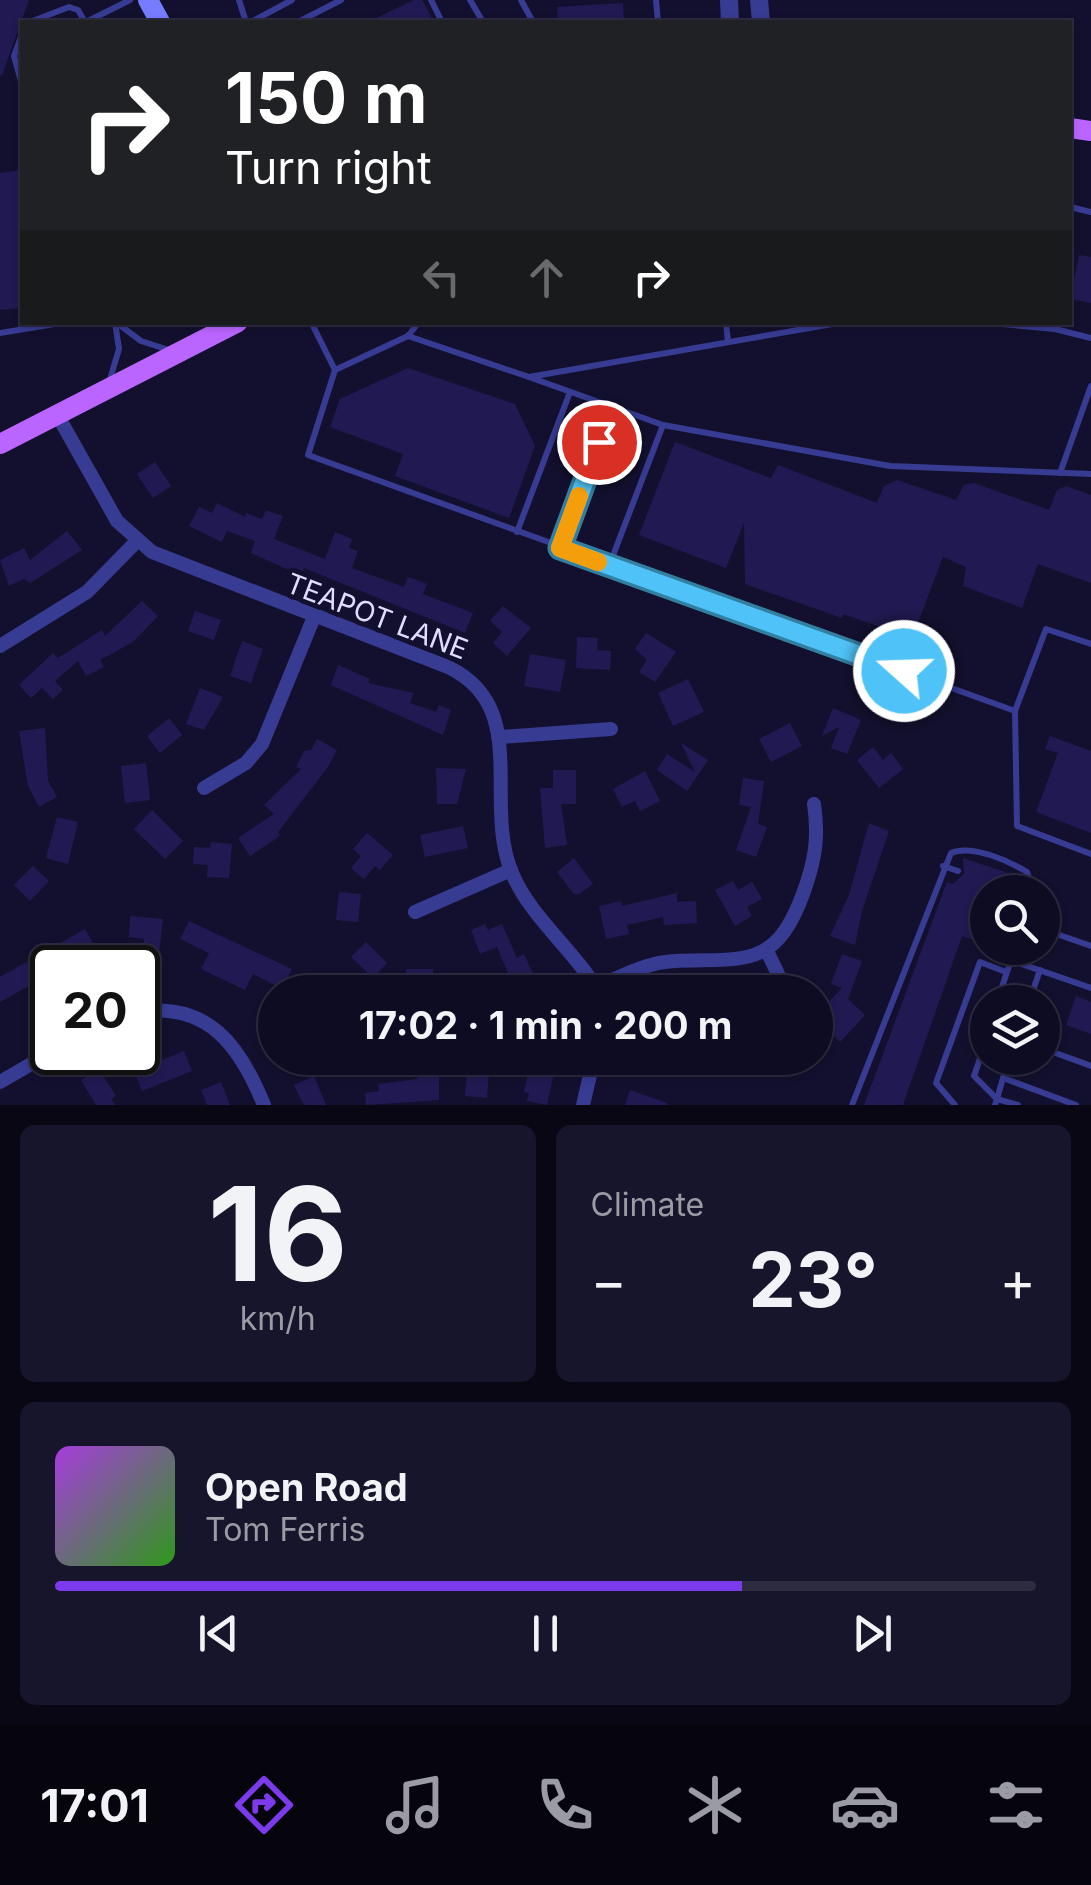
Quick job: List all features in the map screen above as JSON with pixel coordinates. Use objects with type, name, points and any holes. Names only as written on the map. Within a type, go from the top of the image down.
[{"type":"main road","points":[[0,444],[232,325]]},
{"type":"street","name":"TEAPOT LANE","points":[[58,416],[101,496],[136,542],[207,577],[464,674],[492,706],[501,737],[501,819],[511,870],[584,975]]},
{"type":"street","points":[[0,646],[87,592],[136,542]]},
{"type":"street","points":[[204,788],[246,763],[262,744],[314,617]]},
{"type":"street","points":[[501,737],[611,729]]},
{"type":"street","points":[[634,975],[672,960],[738,961],[767,951],[789,928],[812,868],[818,836],[814,804]]},
{"type":"street","points":[[416,912],[511,870]]},
{"type":"street","points":[[767,951],[778,974]]},
{"type":"street","points":[[160,1011],[170,1011],[211,1026],[243,1057],[264,1105]]},
{"type":"street","points":[[0,1082],[30,1065]]},
{"type":"street","points":[[584,1105],[590,1075]]},
{"type":"lane","points":[[90,20],[130,0]]},
{"type":"lane","points":[[252,20],[292,0]]},
{"type":"lane","points":[[302,20],[341,0]]},
{"type":"lane","points":[[35,20],[69,7],[78,10],[85,20]]},
{"type":"lane","points":[[20,40],[14,56],[20,78]]},
{"type":"lane","points":[[0,334],[50,325]]},
{"type":"lane","points":[[106,390],[118,359],[115,325]]},
{"type":"lane","points":[[119,325],[141,340],[178,353]]},
{"type":"lane","points":[[312,325],[335,370],[308,455],[1014,711]]},
{"type":"lane","points":[[335,370],[408,336],[417,325]]},
{"type":"lane","points":[[726,325],[728,342]]},
{"type":"lane","points":[[763,325],[764,336]]},
{"type":"lane","points":[[789,325],[790,332]]},
{"type":"lane","points":[[530,377],[828,325]]},
{"type":"lane","points":[[1037,325],[1091,338]]},
{"type":"lane","points":[[408,336],[663,425],[890,466],[1091,474]]},
{"type":"lane","points":[[1060,473],[1091,386]]},
{"type":"lane","points":[[517,532],[570,392]]},
{"type":"lane","points":[[560,548],[612,407]]},
{"type":"lane","points":[[609,566],[663,425]]},
{"type":"lane","points":[[1091,644],[1046,629],[1014,711],[1017,826],[1091,854]]},
{"type":"lane","points":[[852,1105],[951,854],[970,850],[1028,875]]},
{"type":"lane","points":[[944,866],[958,872]]},
{"type":"lane","points":[[1060,935],[1091,946]]},
{"type":"lane","points":[[955,1105],[936,1083],[980,962],[1006,972]]},
{"type":"lane","points":[[1002,985],[1008,965]]},
{"type":"lane","points":[[1025,965],[1091,988]]},
{"type":"lane","points":[[1034,985],[1040,970]]},
{"type":"lane","points":[[1060,1055],[1091,1066]]},
{"type":"lane","points":[[974,1075],[996,1102],[1018,1105]]},
{"type":"lane","points":[[996,1102],[1004,1075]]},
{"type":"lane","points":[[1003,1078],[1076,1105]]},
{"type":"building","points":[[0,0],[29,0],[2,75]]},
{"type":"building","points":[[422,0],[433,20],[372,20]]},
{"type":"building","points":[[623,3],[624,20],[558,20],[557,7]]},
{"type":"building","points":[[20,170],[20,308],[0,310],[0,173]]},
{"type":"building","points":[[1079,255],[1091,257],[1091,303],[1072,299]]},
{"type":"building","points":[[408,368],[515,404],[535,446],[509,518],[395,476],[403,454],[330,427],[340,399]]},
{"type":"building","points":[[675,442],[771,478],[778,465],[877,503],[884,486],[897,480],[956,500],[964,485],[974,483],[1049,510],[1057,490],[1066,486],[1091,495],[1091,583],[1038,564],[1022,608],[963,586],[966,567],[943,557],[912,638],[843,614],[842,618],[745,584],[744,523],[726,568],[639,535]]},
{"type":"building","points":[[155,462],[171,486],[153,498],[137,474]]},
{"type":"building","points":[[217,503],[245,517],[246,513],[262,519],[266,510],[283,516],[274,539],[325,559],[335,532],[352,539],[349,548],[358,551],[352,568],[404,587],[408,577],[427,584],[423,594],[473,613],[465,633],[304,568],[302,574],[284,568],[251,553],[255,541],[227,531],[222,542],[189,526],[199,507],[212,513]]},
{"type":"building","points":[[67,531],[82,550],[30,583],[24,579],[9,586],[0,560],[24,548],[30,560]]},
{"type":"building","points":[[142,601],[158,616],[133,642],[100,660],[104,667],[86,676],[78,661],[55,681],[63,690],[53,699],[42,688],[31,698],[19,685],[53,653],[58,658],[102,630],[105,636]]},
{"type":"building","points":[[503,606],[531,628],[507,656],[493,643],[502,632],[490,621]]},
{"type":"building","points":[[195,611],[221,620],[214,640],[188,631]]},
{"type":"building","points":[[646,633],[676,652],[655,682],[639,672],[647,660],[635,649]]},
{"type":"building","points":[[577,637],[598,638],[597,650],[611,651],[610,670],[576,668]]},
{"type":"building","points":[[242,641],[263,649],[251,683],[230,676]]},
{"type":"building","points":[[530,654],[566,660],[560,692],[524,686]]},
{"type":"building","points":[[338,665],[370,679],[368,683],[414,693],[410,703],[436,712],[439,705],[451,710],[443,735],[331,685]]},
{"type":"building","points":[[688,679],[704,712],[673,726],[658,693]]},
{"type":"building","points":[[200,688],[223,697],[204,730],[186,724]]},
{"type":"building","points":[[833,708],[861,720],[847,754],[831,748],[839,727],[822,736]]},
{"type":"building","points":[[169,718],[182,735],[160,753],[147,736]]},
{"type":"building","points":[[790,723],[802,746],[771,762],[759,739]]},
{"type":"building","points":[[45,728],[48,781],[57,797],[39,807],[28,786],[19,731]]},
{"type":"building","points":[[1050,736],[1091,751],[1091,833],[1036,812],[1058,753],[1045,749]]},
{"type":"building","points":[[317,739],[337,750],[328,767],[278,832],[280,836],[250,856],[238,838],[274,814],[264,805],[301,769],[296,767],[304,751],[311,750]]},
{"type":"building","points":[[681,743],[708,760],[687,791],[657,770],[667,754],[695,772]]},
{"type":"building","points":[[873,747],[883,760],[891,753],[903,769],[879,788],[857,760]]},
{"type":"building","points":[[146,763],[150,800],[125,803],[121,766]]},
{"type":"building","points":[[436,768],[466,769],[457,804],[437,804]]},
{"type":"building","points":[[553,770],[576,770],[576,804],[561,804],[567,845],[545,848],[540,788],[553,788]]},
{"type":"building","points":[[645,771],[660,801],[640,811],[635,801],[622,807],[613,789]]},
{"type":"building","points":[[743,778],[764,781],[758,824],[767,827],[756,857],[736,850],[751,807],[739,805]]},
{"type":"building","points":[[152,810],[183,841],[165,859],[134,829]]},
{"type":"building","points":[[57,817],[78,822],[68,864],[46,858]]},
{"type":"building","points":[[869,823],[889,831],[862,911],[855,945],[830,936],[849,895]]},
{"type":"building","points":[[463,826],[468,848],[425,857],[420,835]]},
{"type":"building","points":[[367,833],[393,855],[380,870],[375,866],[364,879],[351,868],[361,856],[353,849]]},
{"type":"building","points":[[211,842],[232,844],[229,878],[207,877],[208,865],[193,864],[194,847],[210,848]]},
{"type":"building","points":[[574,858],[593,884],[579,894],[574,894],[557,872]]},
{"type":"building","points":[[963,858],[1014,875],[970,875],[970,939],[962,936],[903,1105],[864,1105],[947,882],[953,884],[964,874]]},
{"type":"building","points":[[33,866],[49,881],[30,901],[14,885]]},
{"type":"building","points":[[733,881],[738,890],[752,882],[762,899],[747,907],[752,916],[735,926],[715,890]]},
{"type":"building","points":[[339,892],[361,894],[358,922],[336,920]]},
{"type":"building","points":[[677,893],[677,902],[696,901],[697,923],[664,925],[663,917],[627,925],[629,934],[606,939],[599,906],[621,901],[622,906]]},
{"type":"building","points":[[130,916],[163,919],[160,945],[144,945],[144,939],[129,937]]},
{"type":"building","points":[[189,921],[292,969],[289,975],[253,974],[245,990],[201,969],[209,953],[180,939]]},
{"type":"building","points":[[485,924],[488,930],[502,924],[517,958],[524,954],[533,975],[509,975],[497,947],[480,954],[471,930]]},
{"type":"building","points":[[85,929],[94,945],[57,945]]},
{"type":"building","points":[[366,942],[387,963],[376,975],[370,975],[351,957]]},
{"type":"building","points":[[842,954],[862,961],[848,999],[865,1015],[840,1042],[833,1035],[833,998],[842,988],[833,985]]},
{"type":"building","points":[[30,960],[30,985],[0,1002],[0,977]]},
{"type":"building","points":[[406,969],[433,969],[433,975],[406,975]]},
{"type":"building","points":[[1076,996],[1091,1002],[1091,1034],[1066,1025]]},
{"type":"building","points":[[184,1051],[192,1071],[142,1091],[136,1075],[160,1075],[160,1061]]},
{"type":"building","points":[[89,1075],[103,1075],[116,1096],[111,1099],[115,1105],[96,1105],[81,1080]]},
{"type":"building","points":[[417,1075],[439,1075],[439,1100],[366,1105],[365,1093],[379,1091],[378,1084],[417,1079]]},
{"type":"building","points":[[467,1075],[489,1075],[487,1098],[465,1096]]},
{"type":"building","points":[[528,1075],[553,1075],[547,1105],[527,1101],[529,1093],[524,1092]]},
{"type":"building","points":[[314,1076],[326,1105],[305,1105],[294,1085]]},
{"type":"building","points":[[221,1082],[230,1105],[207,1105],[201,1090]]},
{"type":"building","points":[[630,1090],[667,1103],[667,1105],[625,1105]]},
{"type":"slow traffic","points":[[579,496],[560,548],[598,562]]},
{"type":"route","points":[[599,442],[560,548],[904,671]]}]
